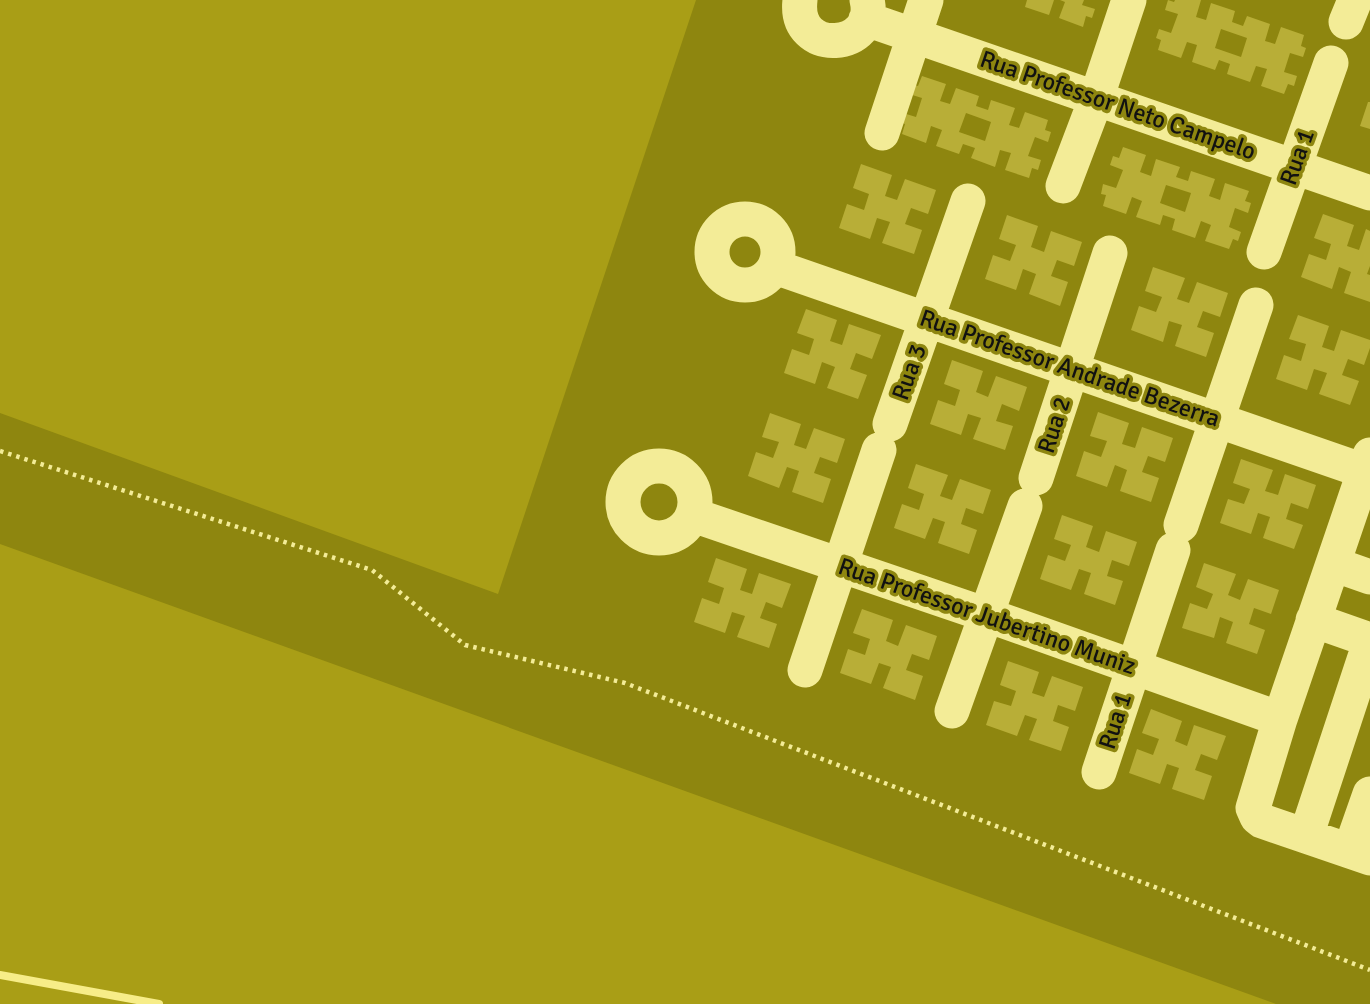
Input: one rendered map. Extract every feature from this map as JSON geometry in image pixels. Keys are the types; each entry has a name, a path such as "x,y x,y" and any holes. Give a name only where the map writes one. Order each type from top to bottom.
{"street":[{"name":"Rua Professor Neto Campelo","path":"800,0 800,17 807,29 818,38 832,42 846,40 858,31 866,9 914,35 1370,192"},
{"path":"882,133 926,0"},
{"path":"1063,186 1129,0"},
{"name":"Rua 1","path":"1264,251 1331,63"},
{"name":"Rua 3","path":"805,670 839,565 929,319 968,201"},
{"name":"Rua 2","path":"952,711 1031,492 1110,253"},
{"name":"Rua Professor Andrade Bezerra","path":"775,267 1217,419 1367,463"},
{"name":"Rua 1","path":"1099,772 1256,305"},
{"path":"1367,463 1253,802 1254,813 1262,821 1360,855 1370,793"},
{"name":"Rua Professor Jubertino Muniz","path":"693,515 1280,719"},
{"path":"1333,564 1370,577"},
{"path":"1306,836 1370,641 1313,620"}],"path":[{"path":"0,451 372,570 465,645 625,683 1370,970"}],"shaded area":[{"path":"0,0 696,0 498,594 0,413"},
{"path":"0,544 1276,1004 0,1004"}],"building":[{"path":"1027,0 1054,0 1049,15 1025,7"},
{"path":"1060,0 1084,0 1082,5 1095,9 1092,18 1086,16 1083,27 1059,18 1065,2"},
{"path":"1168,0 1201,0 1196,17 1206,20 1211,3 1235,11 1232,22 1243,26 1247,16 1270,24 1265,41 1275,44 1281,27 1304,35 1301,46 1306,48 1303,57 1290,53 1284,72 1297,76 1294,86 1288,84 1284,94 1261,86 1267,69 1256,66 1250,82 1227,74 1230,64 1219,60 1215,70 1192,62 1197,45 1187,42 1181,58 1158,50 1161,40 1156,38 1159,29 1171,33 1178,14 1165,10","holes":["1221,29 1247,38 1241,57 1215,48"]},
{"path":"922,76 946,84 940,101 950,104 956,88 979,96 976,106 988,110 991,100 1015,108 1009,125 1019,128 1025,112 1048,120 1045,130 1051,132 1048,142 1035,137 1028,156 1041,160 1038,170 1032,168 1029,178 1005,170 1011,153 1000,150 995,167 971,158 975,148 963,144 959,154 936,146 942,130 931,126 926,143 902,134 905,124 900,122 903,113 916,117 922,98 909,94 912,84 918,86","holes":["966,113 991,122 985,141 959,132"]},
{"path":"1370,102 1370,129 1360,126"},
{"path":"1123,147 1146,155 1140,172 1151,176 1156,159 1180,167 1176,177 1188,181 1191,171 1215,179 1209,196 1220,200 1225,183 1249,191 1245,201 1251,203 1248,213 1235,208 1229,227 1241,232 1238,241 1233,239 1229,249 1205,241 1211,225 1201,221 1195,238 1172,230 1175,219 1163,215 1160,225 1136,217 1142,201 1132,197 1126,214 1103,206 1106,195 1101,194 1103,184 1116,188 1123,170 1110,165 1113,156 1119,158","holes":["1166,185 1191,193 1185,212 1160,203"]},
{"path":"861,164 892,175 885,196 897,200 905,179 936,190 928,214 911,208 905,224 922,230 914,254 882,243 890,222 877,218 870,239 839,228 847,204 864,210 869,194 853,188"},
{"path":"1323,214 1354,225 1347,246 1359,250 1366,229 1370,231 1370,266 1367,274 1370,275 1370,302 1344,293 1351,272 1339,267 1332,289 1301,277 1309,254 1326,260 1331,244 1314,238"},
{"path":"1007,215 1038,226 1031,247 1044,252 1051,231 1082,242 1074,266 1057,260 1051,276 1068,282 1060,306 1029,294 1036,274 1023,269 1016,290 985,279 993,255 1010,261 1016,245 999,239"},
{"path":"1153,267 1185,278 1177,299 1189,303 1197,282 1228,293 1220,317 1203,311 1197,327 1214,333 1206,357 1175,346 1182,325 1169,321 1163,342 1131,330 1139,306 1156,312 1162,297 1145,291"},
{"path":"806,309 837,320 830,341 842,345 849,324 881,335 872,359 856,353 850,369 867,375 858,399 827,388 835,367 822,362 815,384 784,373 792,349 809,355 814,339 797,333"},
{"path":"1298,315 1329,326 1322,347 1334,351 1341,330 1370,340 1364,365 1348,359 1342,375 1359,381 1350,405 1319,394 1327,373 1314,369 1307,390 1276,379 1284,355 1301,361 1306,344 1289,339"},
{"path":"952,360 983,371 976,392 988,397 996,376 1027,387 1019,411 1002,404 996,421 1013,426 1005,450 973,439 981,418 968,414 961,435 930,424 938,400 955,406 960,390 944,384"},
{"path":"1098,412 1129,423 1122,444 1135,448 1142,427 1173,438 1165,462 1148,456 1142,472 1159,478 1151,502 1120,491 1127,470 1115,465 1107,487 1076,476 1084,451 1101,457 1107,441 1090,436"},
{"path":"770,413 801,424 794,445 806,449 814,428 845,439 837,463 820,457 814,473 831,479 823,503 792,492 799,471 787,467 779,488 748,476 756,452 773,458 779,442 762,437"},
{"path":"1241,459 1273,470 1265,491 1278,495 1285,474 1316,485 1308,509 1291,503 1286,519 1303,525 1294,549 1263,538 1270,517 1258,513 1251,534 1220,523 1228,499 1244,504 1250,489 1233,483"},
{"path":"916,464 948,475 940,496 952,500 960,479 991,490 983,514 966,508 961,524 977,530 969,554 938,543 945,522 933,518 925,539 894,528 902,504 919,510 924,494 908,488"},
{"path":"1062,515 1093,526 1086,547 1099,552 1106,531 1137,542 1129,566 1112,560 1107,576 1123,581 1115,605 1084,594 1091,573 1079,569 1071,590 1040,579 1048,555 1065,561 1071,545 1054,539"},
{"path":"716,558 747,569 740,590 752,594 759,573 791,584 782,608 766,602 760,618 777,624 769,648 737,637 745,616 732,612 725,633 694,622 702,598 719,604 724,588 708,582"},
{"path":"1204,563 1236,574 1228,595 1240,600 1248,579 1279,590 1271,614 1254,608 1249,624 1265,630 1257,654 1226,643 1233,622 1220,617 1214,638 1182,628 1190,603 1207,609 1213,594 1196,587"},
{"path":"862,609 893,620 886,641 898,646 906,625 937,636 929,660 912,654 906,670 923,676 915,700 883,688 891,667 879,663 871,684 840,673 848,649 865,655 870,639 853,633"},
{"path":"1008,661 1039,672 1032,693 1044,697 1052,676 1083,687 1075,711 1058,705 1053,721 1069,727 1061,751 1029,740 1037,719 1025,715 1017,736 986,725 994,701 1011,706 1016,691 1000,685"},
{"path":"1151,709 1182,721 1175,741 1187,746 1194,725 1226,736 1217,760 1201,754 1195,770 1212,776 1204,800 1172,789 1179,768 1167,764 1160,784 1129,773 1137,749 1153,755 1159,739 1142,733"}],"waterway":[{"path":"0,975 159,1004"}]}
